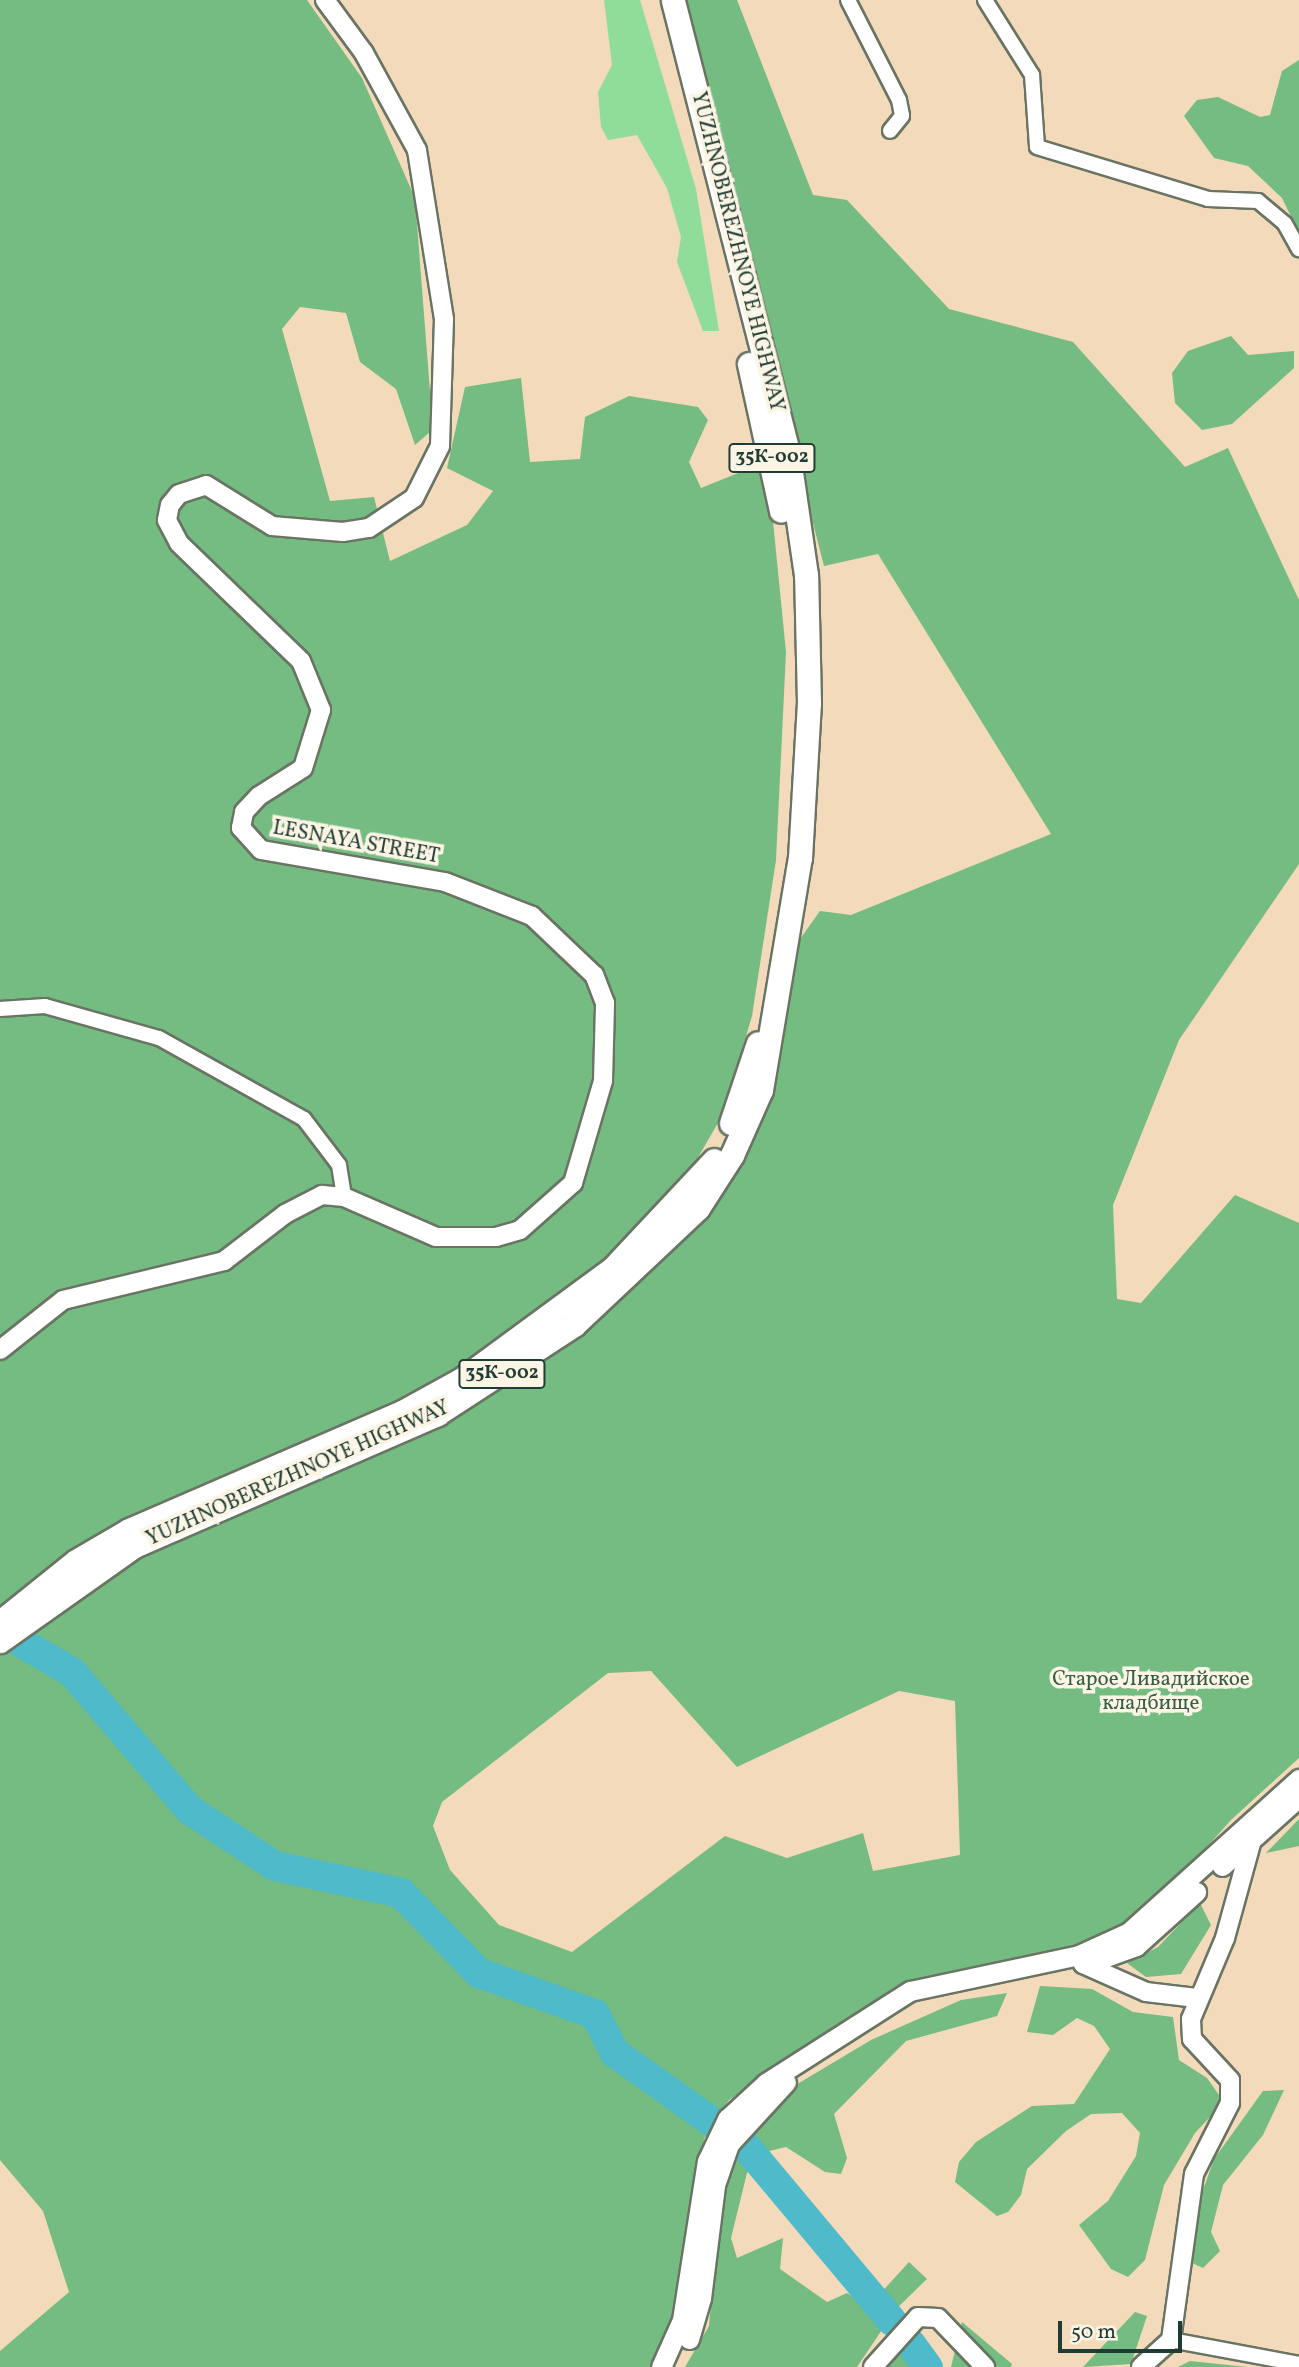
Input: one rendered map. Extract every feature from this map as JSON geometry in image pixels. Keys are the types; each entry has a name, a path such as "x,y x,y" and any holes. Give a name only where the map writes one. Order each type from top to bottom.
{"highway":[{"name":"YUZHNOBEREZHNOYE HIGHWAY","path":"0,1622 76,1561 129,1530 402,1412 486,1364 612,1269 715,1159 764,1024 785,858 795,652 792,577 780,455 661,0"},
{"name":"YUZHNOBEREZHNOYE HIGHWAY","path":"0,1641 134,1546 361,1450 471,1396 623,1284 710,1191 761,1090 800,858 810,649 780,455 673,0"}],"main road":[{"path":"673,2367 684,2353 701,2298 715,2185 729,2144 781,2085 898,2006 958,1987 1081,1960 1098,1950 1158,1910 1299,1779"},
{"path":"661,2367 682,2320 707,2161 727,2119 766,2083 910,1991 1116,1956 1155,1933 1253,1836 1299,1797"},
{"path":"1253,1836 1266,1807"}],"street":[{"name":"LESNAYA STREET","path":"0,1350 62,1300 224,1262 307,1200 344,1197 436,1237 496,1237 538,1220 561,1200 585,1158 607,1037 605,1003 594,975 532,916 445,882 261,850 241,828 244,812 259,796 303,768 321,710 301,661 179,543 167,520 170,505 179,494 206,485 272,526 343,532 369,528 414,498 440,446 443,319 416,150 382,82 325,0"},
{"path":"848,0 899,100 902,116 890,131"},
{"path":"985,0 1032,75 1037,147 1186,194 1258,201 1285,224 1299,249"},
{"path":"0,1009 46,1006 159,1038 304,1119 339,1165 344,1197"},
{"path":"1141,2367 1171,2340 1186,2207 1194,2174 1230,2103 1230,2080 1192,2039 1197,1998 1221,1950 1253,1836"},
{"path":"1081,1960 1146,1992 1197,1998"},
{"path":"873,2367 918,2317 938,2318 985,2367"},
{"path":"1171,2340 1299,2364"}],"green space":[{"path":"0,0 307,0 362,78 415,198 430,392 430,432 415,445 396,389 360,362 346,313 300,307 282,329 330,501 374,497 390,561 467,525 493,491 447,468 465,387 521,378 530,462 580,459 585,417 629,396 698,407 708,420 689,462 701,488 748,469 768,471 786,652 776,860 752,1016 722,1116 682,1185 612,1260 498,1346 400,1403 85,1544 0,1607"},
{"path":"604,0 640,0 696,189 719,331 703,331 677,262 681,237 667,188 637,135 608,140 601,127 598,92 612,65"},
{"name":"Старое Ливадийское кладбище","path":"685,0 737,0 813,195 847,200 949,309 1073,342 1185,467 1228,448 1299,600 1299,864 1179,1040 1113,1205 1117,1299 1141,1303 1235,1195 1299,1223 1299,1758 1231,1820 1161,1898 1111,1934 1058,1953 906,1981 729,2100 704,2139 671,2335 652,2367 0,2367 0,2351 69,2292 43,2211 0,2160 0,1650 102,1572 237,1509 680,1237 783,1023 800,939 820,911 851,915 1051,834 878,554 824,566 707,110","holes":["651,1671 737,1767 899,1691 955,1701 960,1855 873,1871 863,1833 787,1858 725,1836 572,1952 499,1925 450,1870 433,1826 442,1802 608,1673"]},
{"path":"1299,60 1299,233 1282,198 1248,166 1214,158 1184,116 1197,100 1218,97 1260,117 1270,115 1282,71"},
{"path":"1231,336 1248,355 1294,351 1294,368 1232,424 1202,430 1175,403 1172,373 1188,351"},
{"path":"1298,1820 1299,1846 1266,1853"},
{"path":"1200,1903 1211,1925 1181,1974 1146,1977 1127,1963 1158,1947"},
{"path":"1040,1986 1092,1989 1133,2012 1173,2017 1179,2060 1207,2078 1224,2102 1195,2133 1164,2185 1145,2260 1128,2277 1111,2269 1079,2225 1108,2201 1136,2156 1140,2133 1122,2113 1091,2114 1066,2131 1027,2169 1021,2195 1008,2212 997,2216 955,2182 959,2162 976,2142 1032,2106 1074,2104 1110,2049 1094,2026 1077,2018 1053,2035 1027,2032"},
{"path":"1007,1993 997,2016 906,2041 834,2114 847,2158 841,2174 825,2172 786,2147 761,2153 747,2173 731,2238 737,2258 783,2238 780,2269 827,2302 847,2293 869,2306 909,2262 927,2279 896,2309 857,2367 685,2367 709,2326 723,2175 744,2126 784,2092 871,2040 961,2000"},
{"path":"1284,2090 1263,2135 1223,2185 1211,2232 1220,2251 1203,2268 1192,2263 1186,2238 1214,2159 1263,2091"},
{"path":"1135,2312 1147,2316 1131,2364 1083,2367"},
{"path":"962,2322 1012,2364 1011,2367 951,2367"},
{"path":"900,2354 916,2363 919,2367 887,2367"},
{"path":"1190,2361 1247,2367 1178,2367"}],"waterway":[{"path":"17,1640 72,1672 190,1810 275,1866 401,1893 479,1973 595,2014 615,2053 714,2123"},
{"path":"743,2143 892,2321"},
{"path":"911,2344 928,2367"}]}
